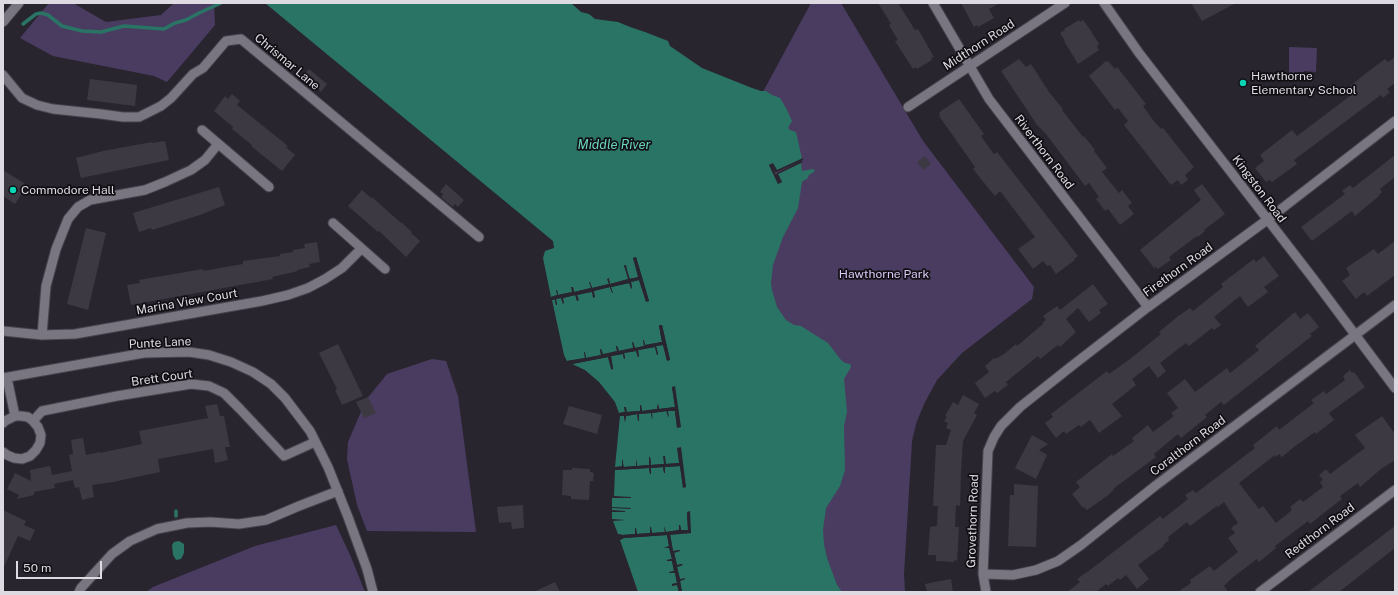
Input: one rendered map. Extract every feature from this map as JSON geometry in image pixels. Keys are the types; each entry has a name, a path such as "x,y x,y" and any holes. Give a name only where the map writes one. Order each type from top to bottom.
{"street":[{"path":"3,22 19,3"},
{"name":"Riverthorn Road","path":"933,3 989,99 1148,307"},
{"name":"Midthorn Road","path":"908,107 1065,3"},
{"name":"Kingston Road","path":"1104,3 1139,53 1395,388"},
{"name":"Chrismar Lane","path":"3,75 22,98 37,105 53,109 94,114 139,117 161,106 171,98 193,74 203,68 226,41 241,39 479,237"},
{"name":"Firethorn Road","path":"988,451 1001,426 1020,408 1148,307 1267,220 1395,121"},
{"path":"202,130 269,187"},
{"path":"42,335 46,286 56,249 68,219 78,207 90,200 145,190 165,182 191,170 205,160 218,144"},
{"path":"333,223 361,249 386,269"},
{"name":"Marina View Court","path":"3,330 20,334 75,334 262,301 288,295 308,288 342,268 361,249"},
{"name":"Coralthorn Road","path":"983,574 1013,575 1036,570 1058,561 1395,305"},
{"name":"Punte Lane","path":"5,378 144,354 189,352 209,355 231,362 253,372 271,384 285,398 310,431 338,491 356,537 373,592"},
{"path":"5,378 15,416"},
{"name":"Brett Court","path":"33,421 42,411 116,396 192,384 209,386 224,392 284,456 315,442"},
{"path":"3,423 15,416 28,417 38,428 40,435 40,443 30,456 22,459 14,458 3,452"},
{"name":"Grovethorn Road","path":"986,592 983,574 988,451"},
{"name":"Redthorn Road","path":"1260,592 1395,490"},
{"path":"80,592 112,554 130,541 157,528 186,523 210,522 239,524 266,520 338,491"}],"green space":[{"path":"49,3 73,3 106,22 161,15 174,3 214,3 215,25 167,82 154,76 53,56 20,38"},
{"name":"Hawthorne Park","path":"811,3 841,3 923,141 1034,287 1032,299 962,353 937,380 924,404 916,424 912,441 904,574 905,592 820,592 770,316 744,127"},
{"path":"1289,47 1317,48 1316,72 1304,71 1302,77 1299,79 1293,79 1289,75"},
{"path":"432,359 446,361 458,396 476,532 367,531 357,505 347,459 348,442 366,400 387,374"},
{"path":"336,525 365,592 146,592 153,587 255,546"}],"water":[{"name":"Middle River","path":"265,3 571,3 581,12 589,14 595,19 618,22 668,41 670,46 702,68 752,88 766,91 780,98 792,121 788,128 796,132 802,159 777,170 773,164 769,165 778,184 782,182 778,174 801,163 802,171 813,169 815,171 802,182 798,208 783,237 773,265 771,283 772,290 777,307 786,320 794,325 801,326 828,343 841,360 850,364 851,367 844,379 847,412 844,426 845,470 840,486 826,508 823,530 827,558 837,585 842,592 682,592 680,581 685,579 680,580 677,567 682,564 677,565 674,552 680,550 673,551 670,534 691,533 687,512 688,530 681,530 680,525 680,530 666,532 664,526 665,532 652,533 650,527 651,533 637,534 635,528 635,534 618,534 613,521 626,520 612,519 612,512 625,511 612,510 612,508 631,508 612,507 612,498 631,497 614,496 615,470 649,468 650,474 651,468 663,467 665,473 665,467 680,466 683,487 686,487 677,448 680,463 665,464 664,456 664,464 651,465 650,457 649,465 637,466 636,459 636,466 623,467 622,460 622,467 615,467 620,416 624,416 625,422 626,416 638,414 639,421 639,414 651,413 653,419 652,413 667,411 668,417 668,411 675,411 677,428 675,387 672,387 675,407 659,409 658,404 657,409 642,411 641,405 640,411 626,412 624,407 625,412 619,413 615,402 599,382 585,370 572,364 608,357 611,369 613,369 611,356 623,354 624,359 624,353 636,351 639,357 638,350 655,347 657,355 656,346 663,345 667,360 670,360 662,325 659,326 662,342 645,345 643,340 644,346 635,348 633,342 633,348 619,351 616,346 617,351 603,355 600,349 601,355 586,358 584,352 585,358 567,361 564,355 552,300 555,300 557,305 556,299 561,298 564,303 562,298 576,295 577,301 577,295 592,291 595,297 593,291 610,287 612,293 611,287 630,283 632,288 631,282 639,280 646,301 649,301 636,257 633,258 639,277 610,284 608,278 609,284 592,288 590,282 591,288 574,292 573,287 573,292 558,295 557,290 557,295 551,297 543,258 545,251 554,248 553,241","holes":["626,265 629,279 624,266"]},
{"path":"667,535 669,546 664,548 669,547 672,559 667,560 672,561 674,571 670,573 675,572 677,583 672,584 672,586 677,584 679,592 638,592 620,540 624,538"},
{"path":"179,541 184,544 184,553 181,559 176,560 173,555 172,545 174,542"}],"pier":[{"path":"803,158 803,160 777,172 775,172 772,166 779,182 776,175 777,173 801,161 803,162 778,174 782,182 778,184 769,165 773,163 777,170"},
{"path":"636,257 649,301 646,302 639,280 631,282 631,289 629,283 611,287 613,293 610,287 594,291 595,297 593,298 592,292 577,295 579,300 577,301 575,295 563,298 563,304 561,298 556,299 557,305 555,300 552,300 551,297 557,295 556,290 558,295 572,292 571,287 573,287 574,292 591,288 589,282 592,288 609,284 607,279 609,278 610,284 628,279 624,265 630,279 638,277 633,258"},
{"path":"659,325 662,325 670,360 667,361 663,345 656,346 657,355 655,347 638,350 639,357 636,351 624,353 625,359 623,354 611,356 612,370 608,357 572,364 567,361 585,358 584,352 586,358 601,355 600,349 603,354 617,351 616,346 619,351 633,348 632,342 635,348 644,346 643,340 645,345 662,342"},
{"path":"675,386 681,427 677,428 675,411 668,411 669,418 666,411 652,413 652,420 651,413 639,414 639,421 637,414 626,416 625,422 624,416 620,416 619,413 625,412 624,407 626,407 627,412 640,411 640,405 642,411 657,409 658,403 659,409 675,407 672,387"},
{"path":"681,447 686,487 683,488 680,466 665,467 665,473 663,467 651,468 651,474 649,468 615,470 615,467 622,466 622,459 624,467 636,466 636,459 637,466 649,465 649,457 651,465 664,464 663,456 665,456 666,464 679,463 677,448"},
{"path":"690,511 691,533 670,535 673,551 680,550 674,553 677,565 683,565 677,567 680,579 685,578 680,581 682,592 679,592 677,585 672,586 672,584 677,583 675,573 669,573 674,571 672,561 667,561 672,559 669,548 664,548 669,546 667,535 624,538 620,540 619,538 622,537 618,536 618,534 635,534 635,528 637,534 650,533 650,526 652,533 665,532 664,526 666,532 679,530 679,525 681,530 688,530 687,512"}],"building":[{"path":"878,3 898,3 915,30 918,29 934,57 931,58 932,60 917,69 916,67 913,69 895,41 898,40 889,25 891,24"},
{"path":"961,3 1000,3 989,9 994,18 978,27 977,25 974,27"},
{"path":"1191,3 1236,3 1202,21"},
{"path":"1079,20 1080,22 1083,20 1089,28 1099,44 1097,46 1099,50 1078,64 1060,33"},
{"path":"1395,57 1395,83 1387,89 1390,92 1383,98 1381,95 1294,160 1297,164 1272,182 1270,180 1266,182 1255,168 1264,161 1260,155 1292,130 1297,136 1354,93 1349,87 1365,74 1385,59 1388,62"},
{"path":"1019,59 1026,67 1031,64 1049,92 1063,109 1062,110 1095,150 1094,151 1107,168 1102,172 1119,193 1122,190 1132,203 1128,206 1134,214 1120,225 1108,209 1105,211 1096,199 1099,197 1089,183 1085,186 1046,134 1037,125 1001,71"},
{"path":"1106,61 1108,61 1115,69 1117,67 1146,104 1143,106 1153,120 1161,129 1163,128 1194,167 1185,175 1188,180 1181,185 1178,180 1171,185 1124,125 1128,121 1118,108 1115,110 1089,76"},
{"path":"309,69 327,84 321,92 318,89 315,92 303,82 306,79 303,76"},
{"path":"90,79 137,85 135,106 87,100"},
{"path":"232,94 240,101 237,105 288,146 286,147 295,155 282,171 251,146 252,145 232,129 233,127 214,111 225,96 228,99"},
{"path":"959,99 984,134 981,136 993,153 994,154 997,152 1078,256 1056,274 1050,265 1047,266 1043,261 1033,269 1018,249 1035,237 1000,191 995,196 973,169 975,167 939,116 941,111"},
{"path":"165,141 169,160 81,178 76,158 103,151"},
{"path":"1395,155 1395,177 1380,189 1382,192 1379,196 1355,216 1352,211 1312,241 1301,227 1345,194 1342,191 1350,185 1353,188"},
{"path":"925,156 931,164 923,170 917,162"},
{"name":"Commodore Hall","path":"3,170 27,185 15,204 3,196"},
{"path":"446,184 464,200 458,207 455,204 453,207 441,197 443,194 440,192"},
{"path":"1202,184 1225,214 1204,230 1205,231 1198,237 1197,236 1169,257 1171,260 1158,269 1156,267 1154,268 1140,250 1201,200 1194,190"},
{"path":"219,187 225,205 200,215 152,230 151,228 139,232 133,213"},
{"path":"362,190 401,222 420,241 406,257 379,231 378,232 348,206"},
{"path":"86,228 106,233 88,310 67,304"},
{"path":"1395,241 1395,275 1367,296 1364,292 1356,299 1342,281 1350,275 1346,268 1374,249 1378,254"},
{"path":"317,242 320,262 309,264 310,267 272,277 273,279 131,305 127,285 140,283 139,280 243,264 243,261 280,256 280,254 305,248 304,244"},
{"path":"1264,256 1279,276 1264,287 1268,292 1248,307 1240,296 1214,317 1221,325 1214,330 1212,328 1189,346 1186,343 1160,363 1166,371 1158,378 1149,366 1132,379 1136,385 1112,404 1122,416 1099,433 1090,420 1081,427 1079,425 1066,434 1064,431 1056,438 1045,423 1053,417 1051,414 1107,371 1109,374 1130,359 1161,334 1159,332 1177,317 1190,308 1193,311 1223,287 1221,284 1254,259 1256,262"},
{"path":"1093,284 1108,304 1099,310 1101,313 1089,322 1078,308 1066,319 1076,332 1060,347 1058,345 1040,359 1038,356 1006,382 1008,385 997,393 995,391 985,398 975,383 989,372 985,366 994,358 995,359 1004,354 1016,344 1017,346 1043,324 1042,323 1046,320 1043,316 1057,306 1060,310"},
{"path":"1295,312 1300,319 1308,313 1319,327 1310,334 1312,336 1224,405 1221,402 1205,415 1207,417 1181,438 1178,434 1154,454 1156,457 1113,489 1114,490 1107,496 1087,510 1084,507 1083,508 1072,494 1080,487 1076,482 1112,454 1113,456 1134,441 1132,438 1148,425 1153,432 1174,416 1171,413 1178,408 1167,393 1185,379 1195,392 1227,368 1230,373 1259,350 1255,346"},
{"path":"338,344 363,396 342,405 335,390 337,389 319,353"},
{"path":"1350,370 1352,373 1354,372 1365,387 1329,413 1334,420 1316,434 1315,432 1282,457 1279,454 1276,457 1275,455 1239,483 1259,509 1263,506 1276,523 1292,510 1290,507 1300,499 1303,502 1323,487 1320,482 1323,480 1319,475 1326,469 1330,474 1365,448 1355,435 1382,416 1395,434 1395,460 1381,469 1360,487 1358,483 1340,496 1342,499 1310,524 1308,521 1275,546 1276,548 1259,562 1257,559 1232,578 1224,586 1228,592 1178,592 1191,583 1190,580 1210,566 1214,571 1238,552 1228,538 1235,533 1231,528 1238,523 1224,502 1190,526 1187,522 1168,537 1169,540 1163,545 1164,546 1138,565 1149,579 1137,589 1126,575 1120,580 1118,578 1108,586 1106,584 1096,592 1067,592 1080,582 1077,579 1160,516 1163,519 1188,499 1185,495 1193,490 1196,493 1255,448 1253,445 1277,426 1279,430 1314,403 1311,400 1324,391 1326,394 1345,380 1343,376"},
{"path":"963,395 979,404 974,413 977,415 963,441 960,506 956,505 955,527 959,527 957,561 936,561 936,555 928,555 930,527 937,526 938,506 933,506 936,445 946,445 951,430 946,428 948,423 944,421 947,417 945,416 953,402 958,405"},
{"path":"368,397 376,413 364,418 356,402"},
{"path":"217,404 220,416 224,416 230,447 225,447 228,460 215,463 213,449 158,459 160,472 92,485 94,497 82,500 79,487 75,488 73,480 54,484 55,488 34,492 34,495 17,499 19,495 7,489 15,473 31,481 30,470 50,466 52,475 72,471 69,455 73,454 71,440 83,438 86,455 142,444 139,431 208,418 205,406"},
{"path":"569,406 602,415 597,434 563,424"},
{"path":"1032,435 1048,444 1039,450 1047,455 1036,479 1015,468"},
{"path":"572,468 590,469 590,472 594,473 593,481 590,481 589,500 571,499 571,496 562,495 563,470 572,470"},
{"path":"1014,484 1038,486 1036,547 1008,546 1010,495 1014,495"},
{"path":"523,505 524,528 512,529 511,522 499,523 497,507"},
{"path":"3,510 26,521 24,525 35,530 30,541 18,536 3,569"},
{"path":"1395,526 1395,548 1339,592 1308,592"},
{"path":"951,579 953,592 927,592 925,584"},
{"path":"555,582 560,592 533,592"}],"waterway":[{"path":"23,24 36,14 41,13 48,15 62,26 82,31 101,32 124,26 164,29 221,3"},
{"path":"176,511 176,516"}],"place":[{"name":"Hawthorne Elementary School","path":"1243,83"},
{"name":"Commodore Hall","path":"13,190"}]}
